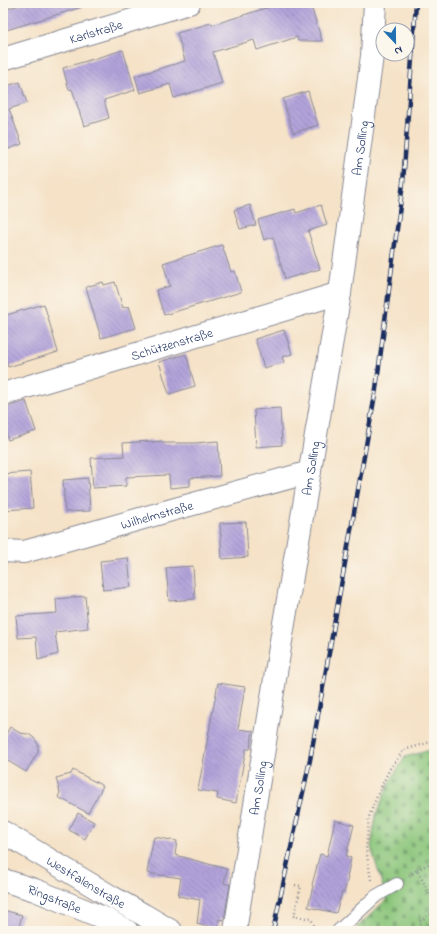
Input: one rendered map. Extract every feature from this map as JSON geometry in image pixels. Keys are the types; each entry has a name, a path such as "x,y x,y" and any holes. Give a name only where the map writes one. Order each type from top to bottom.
{"street":[{"name":"Karlstraße","path":"3,59 189,3"},
{"name":"Am Solling","path":"235,931 281,641 340,293 372,56 375,3"},
{"name":"Schützenstraße","path":"3,394 340,293"},
{"name":"Wilhelmstraße","path":"3,551 24,552 310,472"},
{"name":"Westfalenstraße","path":"3,832 110,896 141,923 171,931"},
{"name":"Ringstraße","path":"3,880 35,890 99,916 127,931"}],"lane":[{"path":"338,931 376,896 397,884"}],"path":[{"path":"376,896 371,886 366,849 369,817 389,770 404,750 434,741"},
{"path":"397,884 417,870 434,861"},
{"path":"417,870 434,902"},
{"path":"295,885 301,886 294,916 311,919 317,931"},
{"path":"425,931 419,922 434,912"}],"green space":[{"path":"434,749 434,931 353,931 386,900 371,847 376,815 389,783 405,757"}],"building":[{"path":"26,3 81,3 82,7 3,31 3,10"},
{"path":"282,3 310,3 322,41 298,41 297,37 257,50 254,40 213,52 222,83 174,98 170,84 140,93 135,76 185,61 177,33 211,23 212,25"},
{"path":"123,50 135,90 104,100 109,118 84,126 72,89 69,90 63,68"},
{"path":"20,82 27,103 9,109 22,144 3,151 3,87"},
{"path":"308,91 318,125 293,133 283,99"},
{"path":"250,205 256,225 240,229 234,210"},
{"path":"321,205 327,225 308,231 320,269 285,279 273,237 264,240 258,220 295,209 296,213"},
{"path":"222,245 231,272 235,271 241,292 164,315 156,290 170,286 163,263"},
{"path":"103,282 104,285 115,282 123,308 129,306 136,328 101,338 86,287"},
{"path":"44,304 58,352 8,367 3,350 3,316"},
{"path":"284,330 292,354 282,357 284,362 264,368 255,339"},
{"path":"186,354 195,386 169,394 159,362"},
{"path":"26,401 36,431 8,440 3,425 3,408"},
{"path":"280,408 282,445 256,447 254,410"},
{"path":"162,441 162,443 195,443 218,441 220,476 190,478 190,486 170,488 169,475 126,477 126,486 93,488 91,458 124,456 123,443"},
{"path":"30,472 33,508 5,510 3,474"},
{"path":"88,478 90,511 65,512 63,480"},
{"path":"246,522 248,557 222,559 220,523"},
{"path":"128,558 131,587 103,590 100,561"},
{"path":"193,566 195,599 169,601 166,568"},
{"path":"85,596 88,628 55,632 58,654 38,660 36,637 18,638 16,616 57,613 56,599"},
{"path":"218,683 245,687 238,729 253,731 250,749 246,749 236,803 217,799 218,793 198,790"},
{"path":"10,727 20,733 30,735 38,744 38,752 26,772 3,758 3,739"},
{"path":"73,770 103,786 88,813 58,797 60,793 56,778 71,774"},
{"path":"78,813 94,822 85,839 69,830"},
{"path":"335,820 354,825 346,856 351,858 348,877 344,893 342,892 336,913 308,907 320,854 327,856"},
{"path":"154,837 177,841 175,855 227,869 224,883 230,885 224,920 219,919 217,929 197,924 200,900 178,896 181,878 147,873"},
{"path":"3,910 22,915 18,931 3,931"}],"railway":[{"path":"273,931 310,760 376,389 403,183 416,3"}]}
